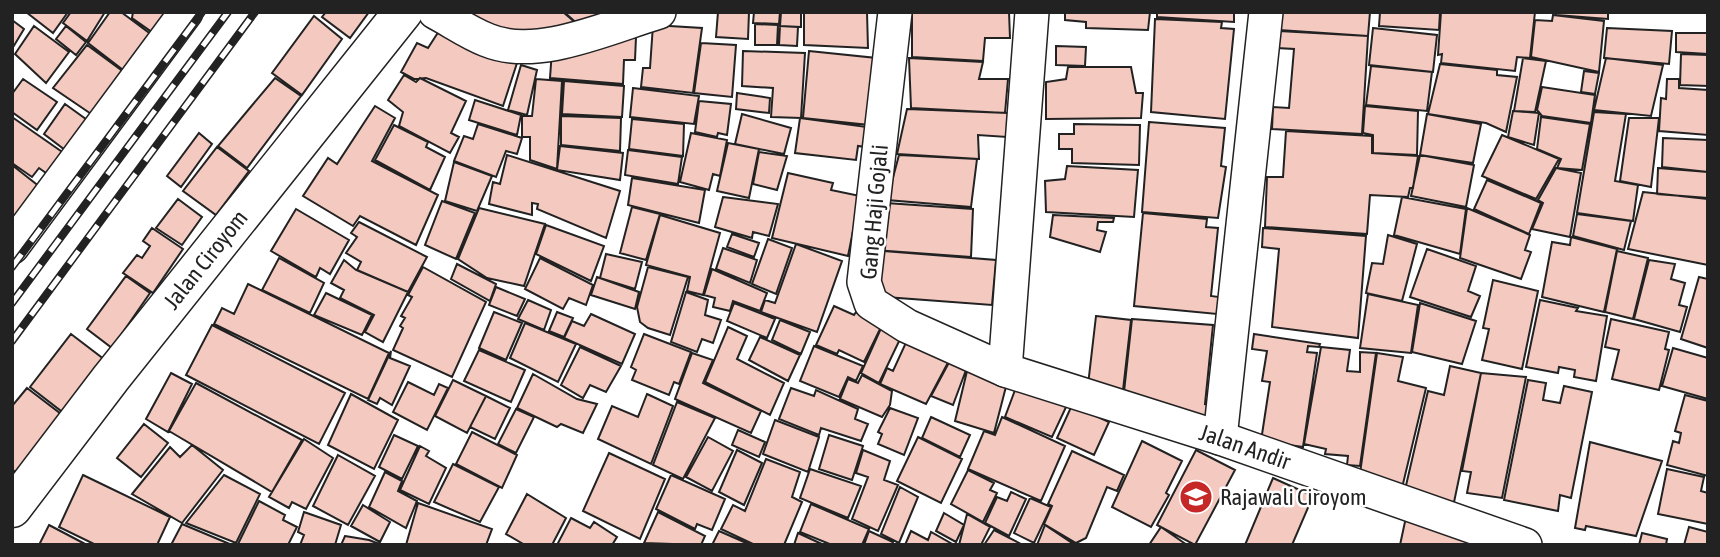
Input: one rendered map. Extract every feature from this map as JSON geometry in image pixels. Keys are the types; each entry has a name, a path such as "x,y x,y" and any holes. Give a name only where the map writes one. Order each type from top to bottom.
{"main road":[{"name":"Jalan Ciroyom","path":"12,508 111,378 403,12"}],"street":[{"path":"12,247 186,12"},
{"path":"435,12 489,41 523,48 549,46 659,12"},
{"name":"Gang Haji Gojali","path":"895,12 863,282 871,303 898,320 1005,370"},
{"path":"1005,370 1032,12"},
{"path":"1220,438 1266,12"},
{"name":"Jalan Andir","path":"1005,370 1220,438 1525,545"}],"building":[{"path":"26,12 68,12 53,33"},
{"path":"71,12 105,12 87,41 63,23"},
{"path":"110,12 121,12 156,38 127,73 88,43"},
{"path":"133,12 174,12 159,37 132,18"},
{"path":"326,12 369,12 350,38 322,17"},
{"path":"443,12 563,12 577,24 517,35"},
{"path":"564,12 610,12 580,26"},
{"path":"718,12 749,12 748,39 716,37"},
{"path":"754,12 780,12 779,24 753,23"},
{"path":"781,12 801,12 801,27 780,26"},
{"path":"804,12 867,12 868,48 804,45"},
{"path":"912,12 1009,12 1010,38 985,38 983,61 912,57"},
{"path":"1065,12 1150,12 1148,30 1086,28 1086,22 1065,20"},
{"path":"1157,12 1234,12 1234,22 1157,17"},
{"path":"1281,12 1370,12 1368,36 1279,30"},
{"path":"1380,12 1440,12 1439,30 1379,26"},
{"path":"1441,12 1535,12 1530,58 1517,57 1515,71 1441,63 1442,54 1438,55"},
{"path":"1556,12 1608,12 1608,19 1556,15"},
{"path":"1553,15 1604,21 1599,72 1531,57 1535,20 1552,21"},
{"path":"314,16 342,39 302,95 272,73"},
{"path":"1155,19 1222,22 1221,28 1234,29 1225,119 1151,112"},
{"path":"12,20 24,29 12,49"},
{"path":"755,24 778,25 777,45 755,45"},
{"path":"653,25 702,28 693,93 641,87 643,68 650,68"},
{"path":"34,26 69,52 46,83 15,54"},
{"path":"66,26 86,42 76,55 56,39"},
{"path":"780,26 798,27 797,46 779,45"},
{"path":"1373,28 1437,35 1433,72 1369,65"},
{"path":"1607,28 1672,31 1669,64 1604,58"},
{"path":"439,31 517,63 503,106 426,78 414,79 401,72 417,43 428,48"},
{"path":"1279,31 1368,36 1362,134 1272,129 1273,107 1289,108 1294,49 1277,48"},
{"path":"1676,33 1708,33 1708,54 1676,52"},
{"path":"636,37 635,60 624,60 623,84 550,78 552,50"},
{"path":"701,43 736,45 732,97 694,93"},
{"path":"87,45 132,78 100,120 53,88"},
{"path":"1056,46 1086,47 1085,66 1056,65"},
{"path":"743,51 805,53 801,118 771,117 773,88 742,86"},
{"path":"809,51 886,59 879,126 803,118"},
{"path":"1681,54 1708,55 1708,86 1680,85"},
{"path":"909,58 983,62 979,79 1008,79 1005,113 911,108"},
{"path":"1523,58 1546,61 1535,112 1514,111"},
{"path":"1606,58 1663,65 1651,116 1594,110"},
{"path":"1440,64 1497,70 1497,75 1517,77 1506,132 1486,123 1428,114"},
{"path":"521,65 537,70 527,115 508,110"},
{"path":"1371,66 1432,72 1427,111 1366,105"},
{"path":"1068,67 1131,67 1136,93 1143,93 1141,118 1046,119 1046,82 1066,79"},
{"path":"1584,71 1599,73 1595,94 1581,92"},
{"path":"404,75 416,82 420,78 466,101 451,133 459,137 450,153 399,126 403,112 388,100"},
{"path":"275,78 301,96 247,168 218,146"},
{"path":"23,79 57,102 37,130 12,112 12,94"},
{"path":"536,79 562,81 557,169 530,160 530,137 522,137 522,116 532,116"},
{"path":"1667,79 1679,79 1679,88 1708,90 1708,135 1659,131 1661,98 1666,99"},
{"path":"564,81 624,86 622,117 562,114"},
{"path":"1542,87 1595,95 1591,123 1542,116 1537,110"},
{"path":"633,88 699,96 694,124 630,117"},
{"path":"737,93 770,98 769,113 736,109"},
{"path":"475,100 521,115 517,135 469,120"},
{"path":"699,101 731,104 727,135 718,133 717,137 695,132"},
{"path":"65,104 90,122 69,153 44,134"},
{"path":"375,106 395,118 372,161 438,195 416,245 360,216 353,226 303,196 328,158 337,164"},
{"path":"1365,106 1418,111 1417,155 1373,153 1373,135 1363,133"},
{"path":"907,109 1008,113 1007,137 978,135 979,159 897,154"},
{"path":"1513,111 1539,113 1534,145 1508,137"},
{"path":"1594,112 1626,114 1615,181 1638,185 1633,221 1577,213"},
{"path":"742,114 791,128 784,154 735,144"},
{"path":"1427,114 1481,124 1473,163 1420,155"},
{"path":"561,116 621,118 620,151 561,145"},
{"path":"12,117 68,156 53,178 39,168 32,177 12,163"},
{"path":"1541,117 1590,124 1582,170 1557,168 1561,159 1537,149"},
{"path":"800,118 867,127 865,147 858,146 856,160 795,153"},
{"path":"1629,118 1659,118 1651,187 1620,181"},
{"path":"632,119 684,124 683,156 629,149"},
{"path":"1149,122 1225,128 1221,166 1226,167 1218,218 1142,212"},
{"path":"478,124 522,138 517,154 506,151 496,177 454,161 464,136 473,139"},
{"path":"1074,124 1140,125 1139,165 1072,163 1072,149 1059,149 1059,134 1074,134"},
{"path":"394,125 428,142 426,147 445,157 430,190 375,160"},
{"path":"1286,131 1372,136 1372,153 1418,156 1413,188 1410,188 1408,197 1370,195 1367,234 1265,227 1267,177 1283,177"},
{"path":"199,133 212,144 181,187 167,176"},
{"path":"691,133 727,140 720,176 713,174 709,190 680,182"},
{"path":"1502,135 1559,159 1536,199 1482,176"},
{"path":"1663,138 1708,140 1708,172 1662,167"},
{"path":"728,143 759,149 749,198 717,191"},
{"path":"560,146 623,153 620,180 557,170"},
{"path":"217,147 249,171 216,215 183,191"},
{"path":"628,150 682,157 678,184 625,175"},
{"path":"759,152 787,156 777,190 753,184"},
{"path":"507,155 620,191 606,238 537,209 538,204 532,203 532,215 489,204 493,182 500,184"},
{"path":"899,155 977,159 971,207 887,200"},
{"path":"1420,155 1474,165 1466,207 1411,196"},
{"path":"454,162 492,176 477,211 445,201"},
{"path":"12,165 40,187 12,233"},
{"path":"1067,166 1138,170 1134,217 1046,212 1045,181 1065,179"},
{"path":"1556,168 1581,173 1570,237 1532,229 1543,203 1538,200"},
{"path":"1658,168 1708,172 1708,198 1657,194"},
{"path":"788,173 833,183 831,190 860,196 848,256 772,238"},
{"path":"632,178 705,190 699,223 628,205"},
{"path":"1487,180 1541,203 1529,234 1474,209"},
{"path":"1643,192 1708,199 1708,265 1628,249"},
{"path":"723,197 778,204 769,236 753,232 752,238 715,227"},
{"path":"1402,197 1466,209 1460,254 1394,235"},
{"path":"178,199 202,217 182,245 156,228"},
{"path":"442,201 475,213 456,259 425,245"},
{"path":"886,203 973,209 971,257 874,250"},
{"path":"632,207 660,214 646,260 620,253"},
{"path":"479,208 545,224 524,286 487,278 458,259"},
{"path":"1467,208 1530,235 1525,250 1531,252 1521,279 1460,258"},
{"path":"296,209 349,240 330,274 320,268 316,277 271,251"},
{"path":"1143,213 1207,219 1206,227 1218,228 1211,296 1219,297 1217,314 1134,306"},
{"path":"1577,214 1631,221 1624,250 1573,236"},
{"path":"660,215 720,233 703,295 687,291 690,277 646,265"},
{"path":"1053,215 1114,218 1113,222 1098,222 1097,230 1106,232 1100,252 1050,237"},
{"path":"359,222 427,257 408,292 357,270 361,262 346,253 357,237 351,233"},
{"path":"546,225 604,246 591,281 536,254"},
{"path":"152,228 183,249 153,293 123,273 137,255 142,258 150,246 143,241"},
{"path":"1263,228 1366,236 1358,338 1272,327 1279,249 1262,247"},
{"path":"732,234 759,243 754,257 727,247"},
{"path":"1388,235 1417,244 1402,301 1366,293 1372,263 1383,264"},
{"path":"1571,237 1617,249 1604,312 1542,297 1552,242 1570,245"},
{"path":"768,239 792,248 776,294 752,284"},
{"path":"796,244 842,261 817,332 761,312 765,300 775,303"},
{"path":"723,248 757,260 750,283 716,269"},
{"path":"1427,249 1476,266 1468,291 1480,296 1471,317 1410,297"},
{"path":"871,250 996,260 992,305 872,296"},
{"path":"1617,251 1648,258 1633,319 1605,312"},
{"path":"606,254 642,262 635,289 600,278"},
{"path":"279,258 324,283 310,313 262,290"},
{"path":"540,258 593,285 586,305 569,298 563,309 525,289"},
{"path":"344,260 356,270 408,292 383,342 365,332 374,315 340,298 344,290 331,283"},
{"path":"1649,260 1675,264 1671,279 1685,283 1679,305 1687,307 1680,332 1634,319"},
{"path":"457,264 496,284 490,301 451,279"},
{"path":"423,267 486,302 452,377 393,350 403,328 400,326 405,318 401,316 412,297 408,295"},
{"path":"648,267 688,277 670,335 648,328 640,322 637,307"},
{"path":"712,269 767,293 760,311 733,301 730,311 713,307 715,298 704,295"},
{"path":"126,276 150,293 112,348 87,329"},
{"path":"597,277 639,292 635,309 591,295"},
{"path":"1699,277 1708,279 1708,348 1681,339"},
{"path":"1493,280 1538,291 1522,369 1482,360 1489,329 1483,328"},
{"path":"248,284 389,353 368,399 214,324 222,308 234,314"},
{"path":"496,287 525,299 517,316 489,305"},
{"path":"686,292 708,300 705,315 721,320 713,343 702,339 697,352 671,342"},
{"path":"326,293 372,315 362,335 314,315"},
{"path":"1368,294 1418,305 1411,353 1360,348"},
{"path":"528,300 551,310 544,330 518,319"},
{"path":"1540,300 1578,308 1576,311 1607,316 1596,381 1574,377 1575,370 1559,367 1558,373 1526,367"},
{"path":"734,303 775,319 767,338 727,321"},
{"path":"1420,303 1476,321 1462,364 1412,352"},
{"path":"834,306 854,315 856,312 882,325 864,362 839,350 837,354 816,345"},
{"path":"494,312 522,323 506,360 479,348"},
{"path":"557,312 573,318 564,337 549,331"},
{"path":"591,314 635,334 622,364 564,338 572,321 584,326"},
{"path":"1096,316 1131,320 1122,399 1088,385"},
{"path":"1132,319 1213,325 1205,404 1214,405 1213,423 1123,401"},
{"path":"1611,319 1669,332 1665,349 1669,350 1659,390 1612,379 1619,350 1605,347"},
{"path":"780,320 810,332 801,354 772,340"},
{"path":"525,323 576,344 558,382 510,358"},
{"path":"212,325 345,393 319,444 186,375"},
{"path":"882,326 902,335 879,383 861,373"},
{"path":"728,327 747,336 737,359 784,383 770,415 705,382"},
{"path":"71,334 105,360 65,414 30,387"},
{"path":"644,334 691,352 679,384 674,382 669,395 632,380 636,370 631,367"},
{"path":"1254,334 1320,344 1319,347 1308,346 1307,352 1317,353 1303,447 1261,441 1270,382 1262,381 1267,351 1252,349"},
{"path":"909,336 952,355 926,404 880,384 887,368 893,371"},
{"path":"760,337 800,355 788,381 749,360"},
{"path":"814,346 863,366 856,381 848,377 839,397 800,381"},
{"path":"580,347 621,366 606,392 590,385 583,398 561,385"},
{"path":"1321,347 1350,350 1347,371 1360,372 1360,352 1376,353 1360,466 1347,465 1348,456 1325,454 1326,449 1304,444"},
{"path":"1673,348 1708,358 1708,399 1662,386"},
{"path":"479,350 525,370 511,402 464,381"},
{"path":"391,351 390,358 410,366 392,405 380,398 377,404 368,400"},
{"path":"692,353 713,360 703,383 761,411 751,433 675,399"},
{"path":"1377,353 1403,357 1398,381 1426,388 1402,488 1360,473"},
{"path":"953,355 969,362 953,405 931,396"},
{"path":"1450,366 1481,373 1453,507 1404,494 1428,391 1444,395"},
{"path":"968,367 1009,375 994,433 955,421"},
{"path":"171,373 192,384 168,432 146,419"},
{"path":"1481,373 1526,377 1502,498 1467,493 1471,472 1462,471"},
{"path":"533,374 577,399 597,404 583,433 561,424 557,427 517,408"},
{"path":"862,375 892,391 890,405 882,417 840,399 848,379 858,383"},
{"path":"453,380 486,396 467,433 435,416"},
{"path":"1528,380 1546,383 1543,400 1560,403 1564,386 1592,392 1571,498 1560,495 1558,511 1504,500"},
{"path":"408,382 434,395 439,384 448,388 427,430 393,412"},
{"path":"1018,382 1067,405 1052,437 1005,417"},
{"path":"196,383 302,440 272,492 169,431"},
{"path":"27,388 61,414 16,472 12,470 12,406"},
{"path":"791,388 814,396 816,390 858,409 855,419 868,424 861,441 821,428 819,435 779,419"},
{"path":"351,394 398,420 374,469 328,445"},
{"path":"647,394 673,406 651,464 598,439 612,406 638,417"},
{"path":"1685,395 1708,401 1708,476 1667,465 1673,441 1679,443 1681,433 1675,431"},
{"path":"486,396 510,408 495,439 470,427"},
{"path":"677,402 715,418 683,479 653,465"},
{"path":"1072,405 1109,422 1094,455 1057,438"},
{"path":"890,408 918,418 904,455 878,444 882,434 878,432"},
{"path":"516,409 534,417 516,453 498,444"},
{"path":"931,417 970,435 960,457 922,438"},
{"path":"1002,417 1065,446 1041,501 968,469 984,431 995,435"},
{"path":"775,420 819,437 808,472 763,454"},
{"path":"144,424 168,443 141,477 117,458"},
{"path":"738,430 765,442 759,457 732,445"},
{"path":"472,432 517,455 502,488 456,464"},
{"path":"394,435 418,446 402,479 379,467"},
{"path":"829,435 863,446 852,480 819,469"},
{"path":"708,437 733,451 712,491 686,477"},
{"path":"918,437 962,459 941,503 897,481"},
{"path":"304,439 333,458 306,509 292,502 289,508 269,497"},
{"path":"1142,441 1182,461 1166,493 1169,495 1151,527 1112,507"},
{"path":"1590,442 1662,461 1636,536 1586,526 1585,530 1575,528"},
{"path":"192,445 223,470 182,523 132,494 170,447 180,457"},
{"path":"420,446 429,451 426,456 446,468 429,504 400,490"},
{"path":"737,450 762,463 744,505 719,492"},
{"path":"863,450 890,461 884,480 898,485 878,531 852,519 868,477 856,473"},
{"name":"Rajawali Ciroyom","path":"1196,450 1235,470 1195,545 1157,525"},
{"path":"1072,451 1124,475 1117,491 1107,487 1086,538 1076,543 1044,524 1052,506 1048,504"},
{"path":"609,453 665,479 640,539 583,511"},
{"path":"338,455 375,476 348,525 313,506"},
{"path":"766,459 800,472 792,497 802,502 784,545 755,545 721,529 733,505 745,511"},
{"path":"453,464 499,487 480,522 434,502"},
{"path":"810,469 861,486 848,518 800,498"},
{"path":"1667,469 1704,477 1701,491 1708,493 1708,524 1658,514"},
{"path":"968,470 994,483 990,490 997,493 983,522 951,504"},
{"path":"385,472 402,481 398,491 417,501 406,528 369,507"},
{"path":"83,475 170,517 157,545 96,545 59,527"},
{"path":"224,475 260,494 236,543 186,523"},
{"path":"671,475 725,499 712,530 697,524 695,529 656,509"},
{"path":"1273,478 1313,496 1292,545 1245,545"},
{"path":"900,487 918,497 899,543 881,534"},
{"path":"1011,492 1026,499 1009,536 985,523 997,497 1007,501"},
{"path":"527,494 566,518 552,545 525,545 506,534"},
{"path":"1030,498 1051,507 1034,543 1014,533"},
{"path":"259,501 285,515 283,520 297,527 288,545 238,544"},
{"path":"418,503 492,529 486,545 406,545"},
{"path":"811,504 869,529 862,545 832,545 800,532"},
{"path":"363,505 390,522 380,542 351,526"},
{"path":"304,512 341,525 335,545 300,545 304,535 298,532"},
{"path":"658,512 705,536 701,545 644,543"},
{"path":"944,513 964,525 956,542 936,531"},
{"path":"967,514 990,527 981,545 959,545"},
{"path":"1406,517 1477,545 1400,545"},
{"path":"571,518 590,528 594,522 617,537 612,545 557,545"},
{"path":"182,524 232,545 171,545"},
{"path":"49,525 87,545 39,545"},
{"path":"1045,525 1075,545 1037,545"},
{"path":"1161,527 1187,545 1149,545"},
{"path":"1689,527 1708,532 1708,545 1684,545"},
{"path":"994,530 1021,544 1021,545 984,545"},
{"path":"719,531 751,545 712,545"},
{"path":"869,531 893,542 892,545 864,545"},
{"path":"911,531 928,540 931,532 954,545 905,545"},
{"path":"798,533 824,545 794,545"},
{"path":"1642,533 1667,539 1666,545 1639,545"},
{"path":"345,536 369,540 382,545 341,545"}],"railway":[{"path":"12,267 202,12"},
{"path":"12,303 228,12"},
{"path":"12,341 255,12"}],"place":[{"name":"Rajawali Ciroyom","path":"1196,497"}]}
